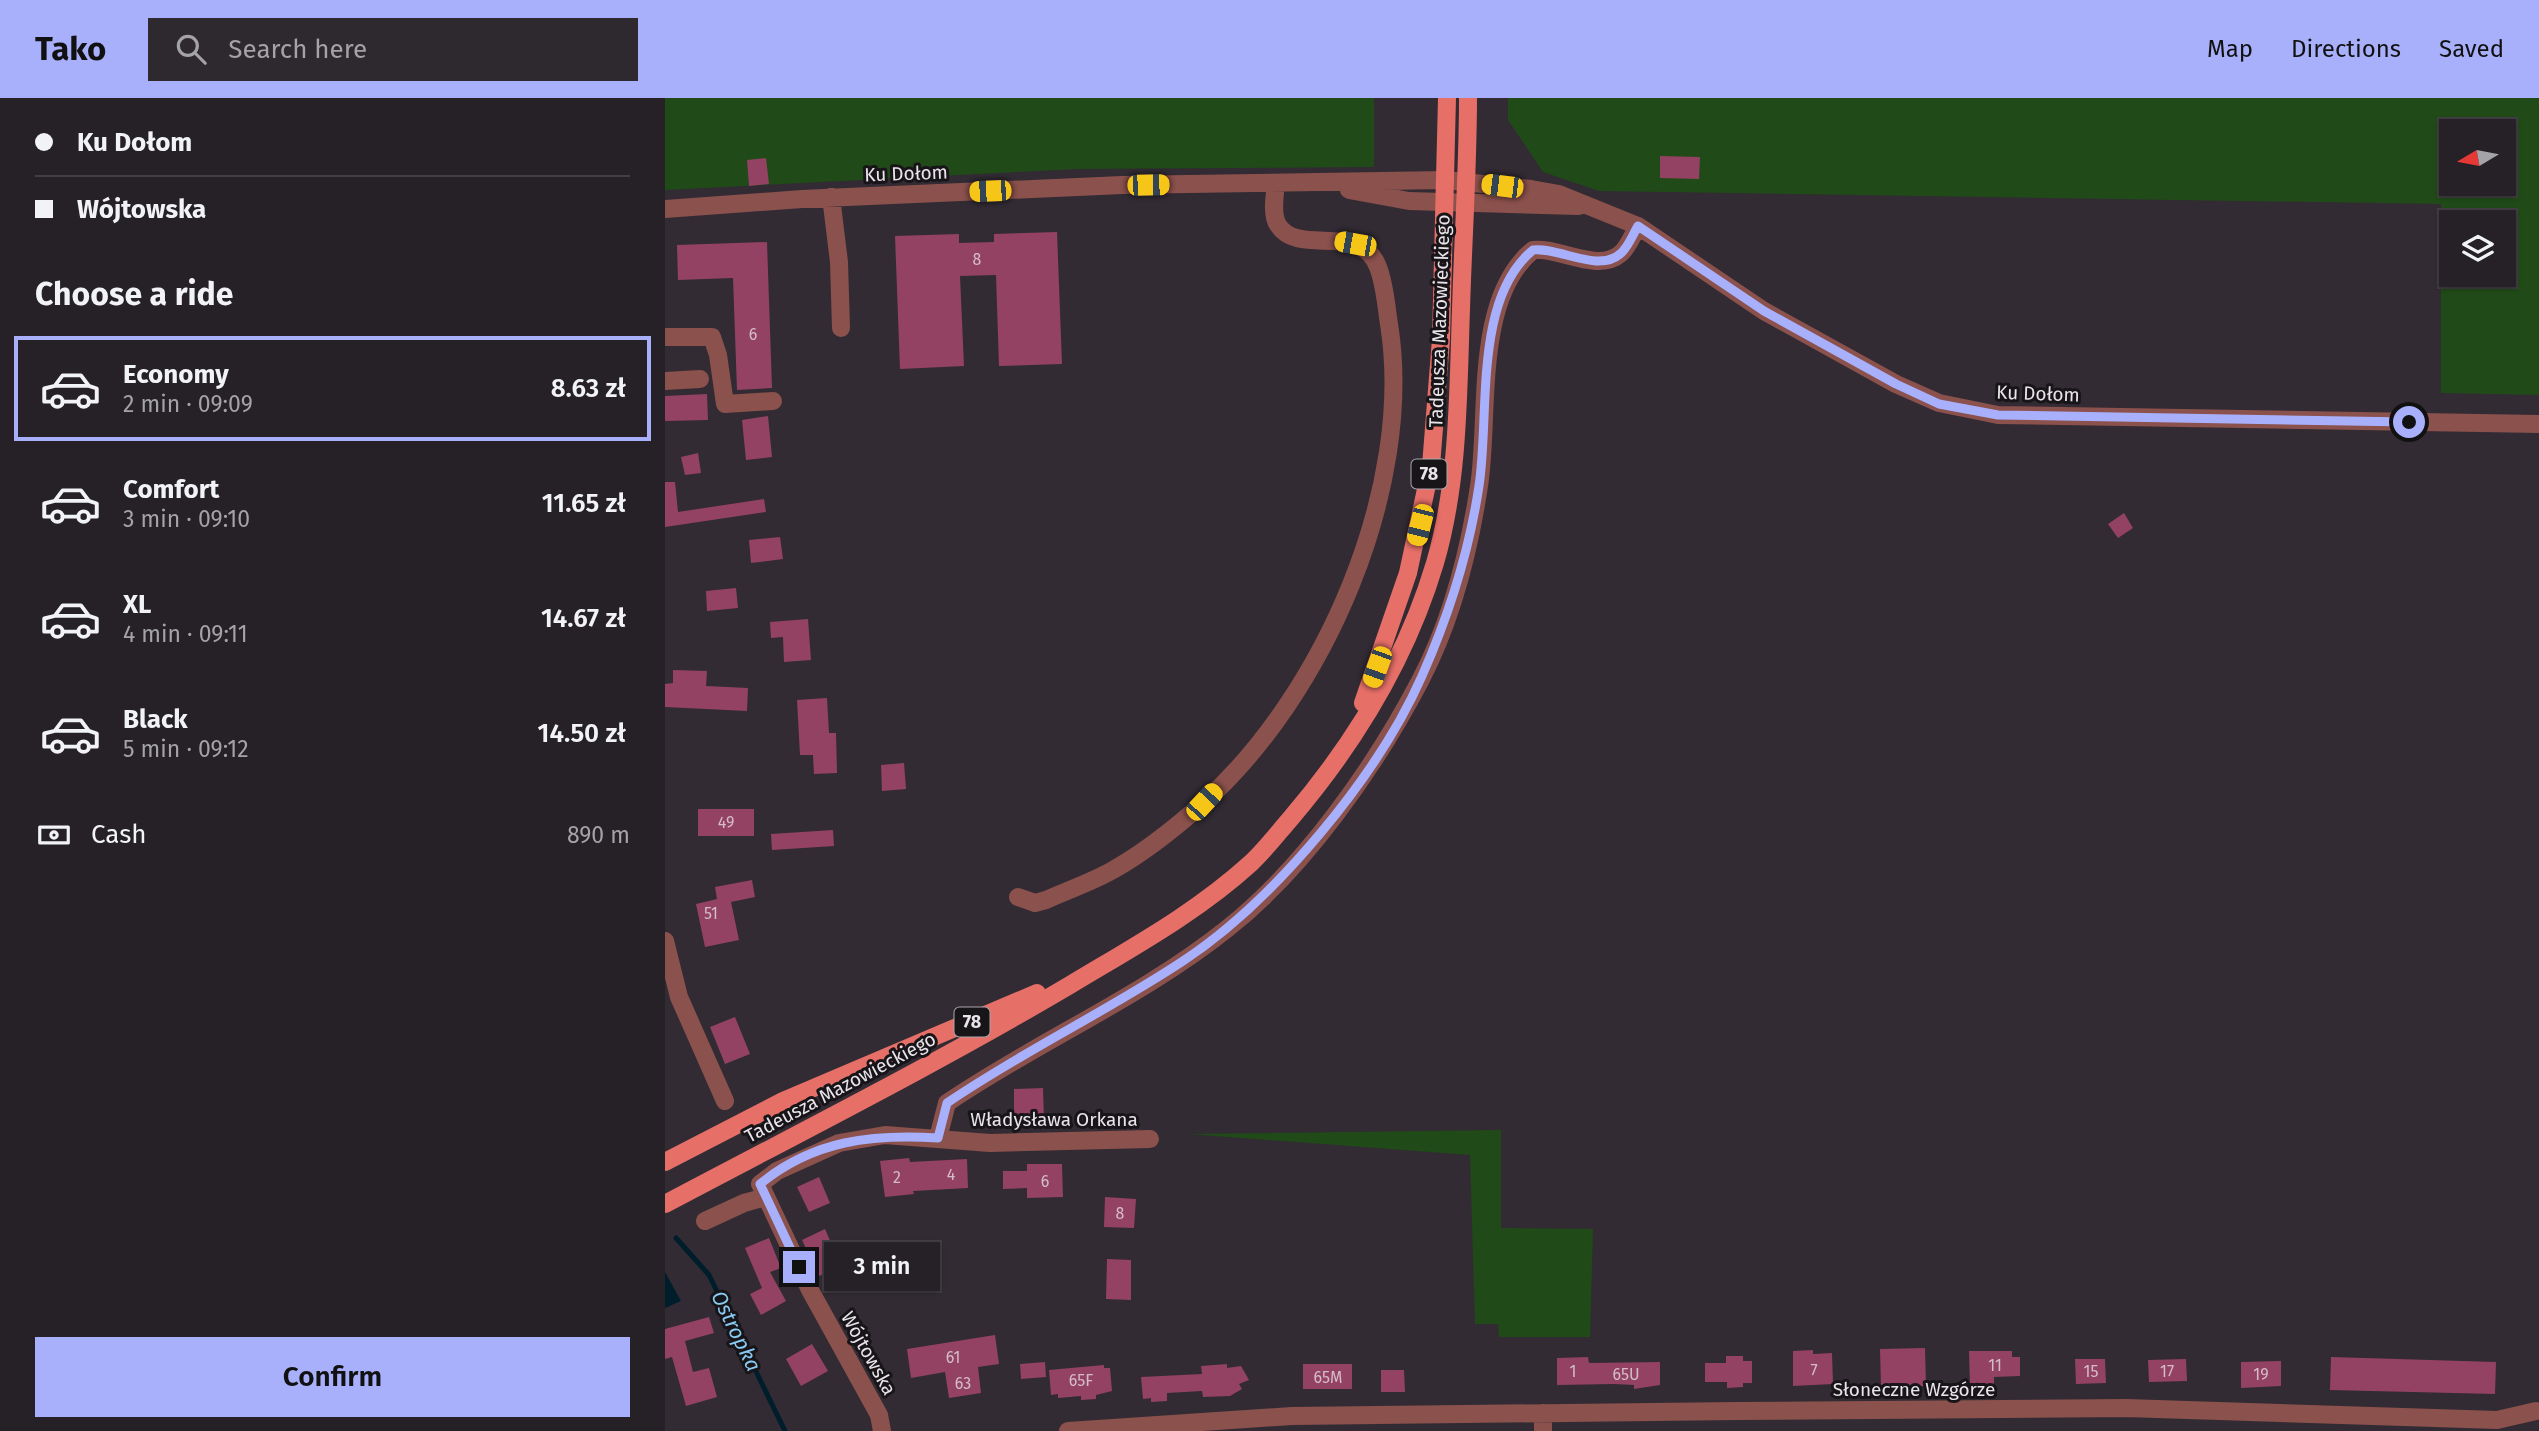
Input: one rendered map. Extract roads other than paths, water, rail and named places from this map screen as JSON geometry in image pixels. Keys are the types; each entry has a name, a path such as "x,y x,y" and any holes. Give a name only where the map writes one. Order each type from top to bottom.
{"main road":[{"name":"Tadeusza Mazowieckiego","path":"1352,733 1408,573 1431,466 1441,339 1447,98"},
{"name":"Tadeusza Mazowieckiego","path":"665,1204 1022,1013 1207,900 1255,859 1306,798 1391,672 1408,636 1435,562 1445,521 1457,424 1468,98"},
{"name":"Tadeusza Mazowieckiego","path":"665,1162 783,1101 1107,963"}],"street":[{"name":"Ku Dołom","path":"665,209 831,197 1122,185 1445,180 1531,188 1590,206 1638,226 1764,311 1896,384 1939,404 1998,415 2539,424"},
{"path":"1018,897 1035,903 1046,900 1113,870 1162,837 1204,802 1246,757 1289,702 1321,651 1351,586 1374,519 1390,449 1396,384 1383,287 1373,259 1355,244 1311,241 1288,235 1277,224 1274,212 1276,183"},
{"name":"Ku Dołom","path":"1317,184 1409,201 1444,204 1590,206"},
{"path":"831,197 839,262 841,328"},
{"path":"938,1138 947,1103 993,1072 1128,996 1230,927 1282,877 1377,758 1421,678 1452,603 1479,487 1491,333 1499,302 1512,274 1533,250 1544,248 1595,260 1614,258 1624,250 1638,226"},
{"path":"665,337 712,337 718,355 725,404 773,401"},
{"path":"665,381 700,379"},
{"path":"665,941 679,996 725,1101"},
{"name":"Władysława Orkana","path":"705,1221 763,1191 777,1171 839,1143 885,1135 990,1143 1150,1139"},
{"name":"Wójtowska","path":"763,1191 810,1290 879,1415 883,1431"},
{"name":"Słoneczne Wzgórze","path":"1068,1431 1296,1423 1543,1422 2126,1408 2497,1420 2536,1411"}],"water":[{"path":"665,1272 681,1301 665,1308"}],"waterway":[{"name":"Ostropka","path":"676,1238 709,1275 785,1431"}]}
